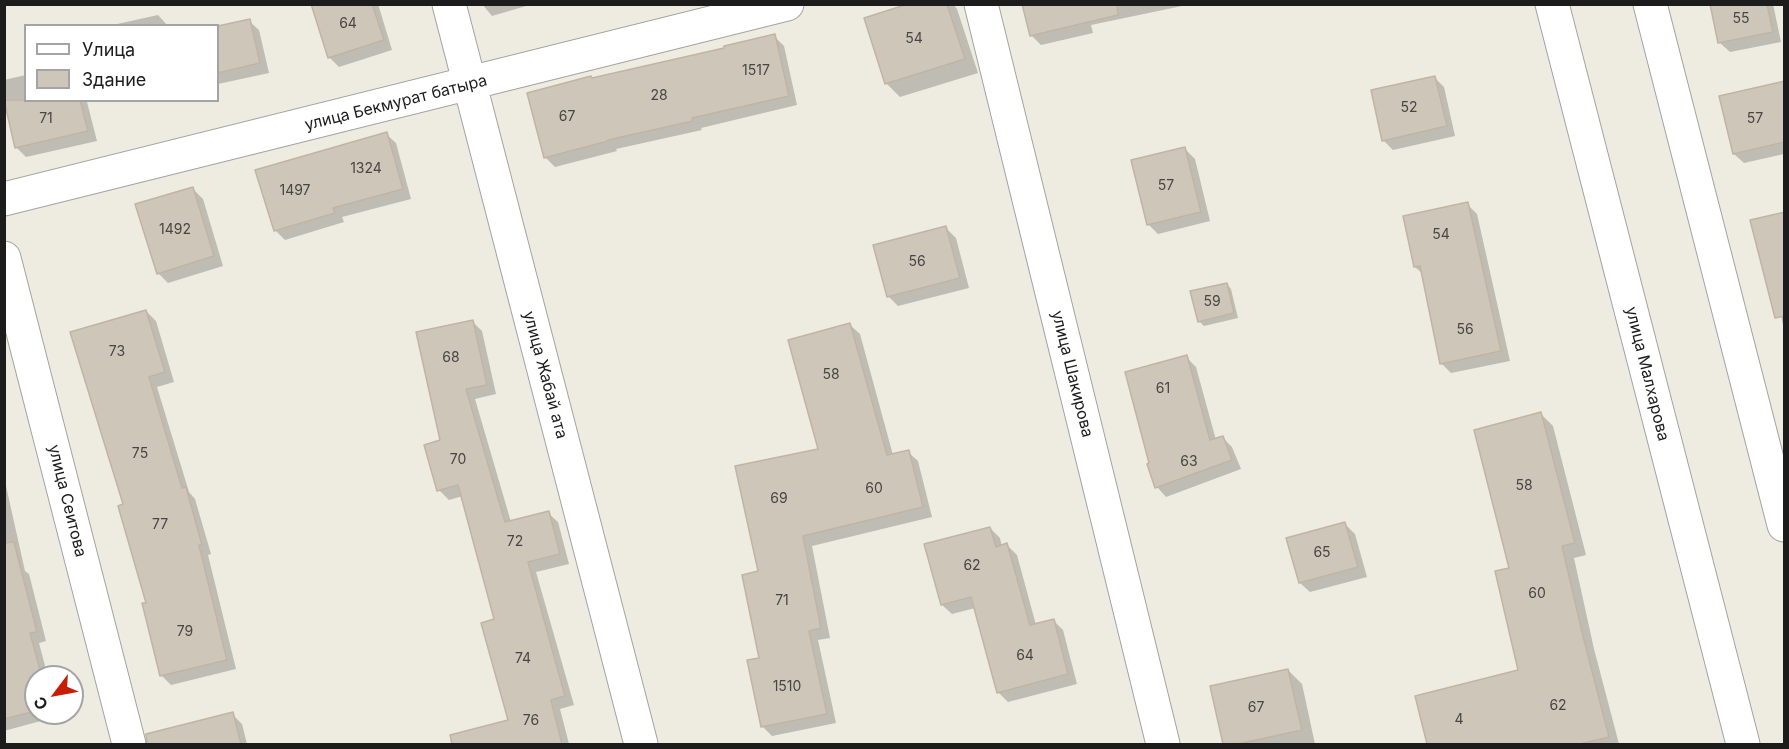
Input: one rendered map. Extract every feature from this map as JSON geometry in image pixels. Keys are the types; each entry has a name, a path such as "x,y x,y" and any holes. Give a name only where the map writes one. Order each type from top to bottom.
{"street":[{"name":"улица Жабай ата","path":"449,4 641,744"},
{"name":"улица Бекмурат батыра","path":"4,200 786,4"},
{"name":"улица Шакирова","path":"981,4 1163,744"},
{"name":"улица Малхарова","path":"1552,4 1743,744"},
{"path":"1650,4 1785,525"},
{"name":"улица Сеитова","path":"4,258 129,744"}],"building":[{"path":"311,4 372,4 384,40 328,58"},
{"path":"908,4 947,4 965,59 885,84 864,18"},
{"path":"1022,4 1117,4 1118,15 1030,36"},
{"path":"1710,4 1767,4 1773,32 1718,43"},
{"path":"250,19 260,63 219,73 219,26"},
{"path":"775,34 789,96 692,118 693,121 608,140 544,158 527,93 591,76 592,78 724,48 724,46"},
{"path":"1435,76 1447,126 1382,141 1371,90"},
{"path":"1785,81 1785,142 1733,154 1719,96"},
{"path":"4,100 81,102 88,131 15,148"},
{"path":"387,132 403,189 333,208 335,213 274,231 255,170"},
{"path":"1185,147 1201,212 1147,225 1131,160"},
{"path":"193,187 214,256 157,274 135,204"},
{"path":"1468,202 1501,351 1440,364 1420,266 1414,267 1403,216"},
{"path":"1785,212 1785,316 1775,318 1750,220"},
{"path":"946,226 960,278 887,297 873,245"},
{"path":"1227,283 1234,313 1198,322 1190,291"},
{"path":"146,310 165,372 149,377 182,488 186,487 202,545 199,545 227,660 160,676 142,603 146,603 118,506 123,504 70,332"},
{"path":"473,320 487,385 466,389 505,522 549,511 560,554 528,562 565,696 551,700 562,744 452,744 450,735 508,720 481,623 494,619 458,485 437,491 424,445 440,440 416,332"},
{"path":"850,323 887,455 909,450 923,507 803,536 821,628 809,631 827,714 761,727 747,660 759,658 742,575 758,571 735,466 818,449 788,340"},
{"path":"1187,355 1210,440 1223,436 1232,460 1155,488 1125,372"},
{"path":"1541,412 1575,543 1562,546 1609,737 1580,744 1427,744 1415,696 1518,670 1495,571 1509,568 1474,430"},
{"path":"1345,522 1358,567 1299,583 1286,538"},
{"path":"990,527 996,547 1007,543 1030,625 1054,619 1068,674 997,693 971,597 941,605 924,544"},
{"path":"14,542 37,632 30,633 39,665 24,665 24,714 4,719 4,543"},
{"path":"1288,669 1302,730 1238,744 1223,744 1210,686"},
{"path":"233,712 241,744 147,744 146,734"}]}
